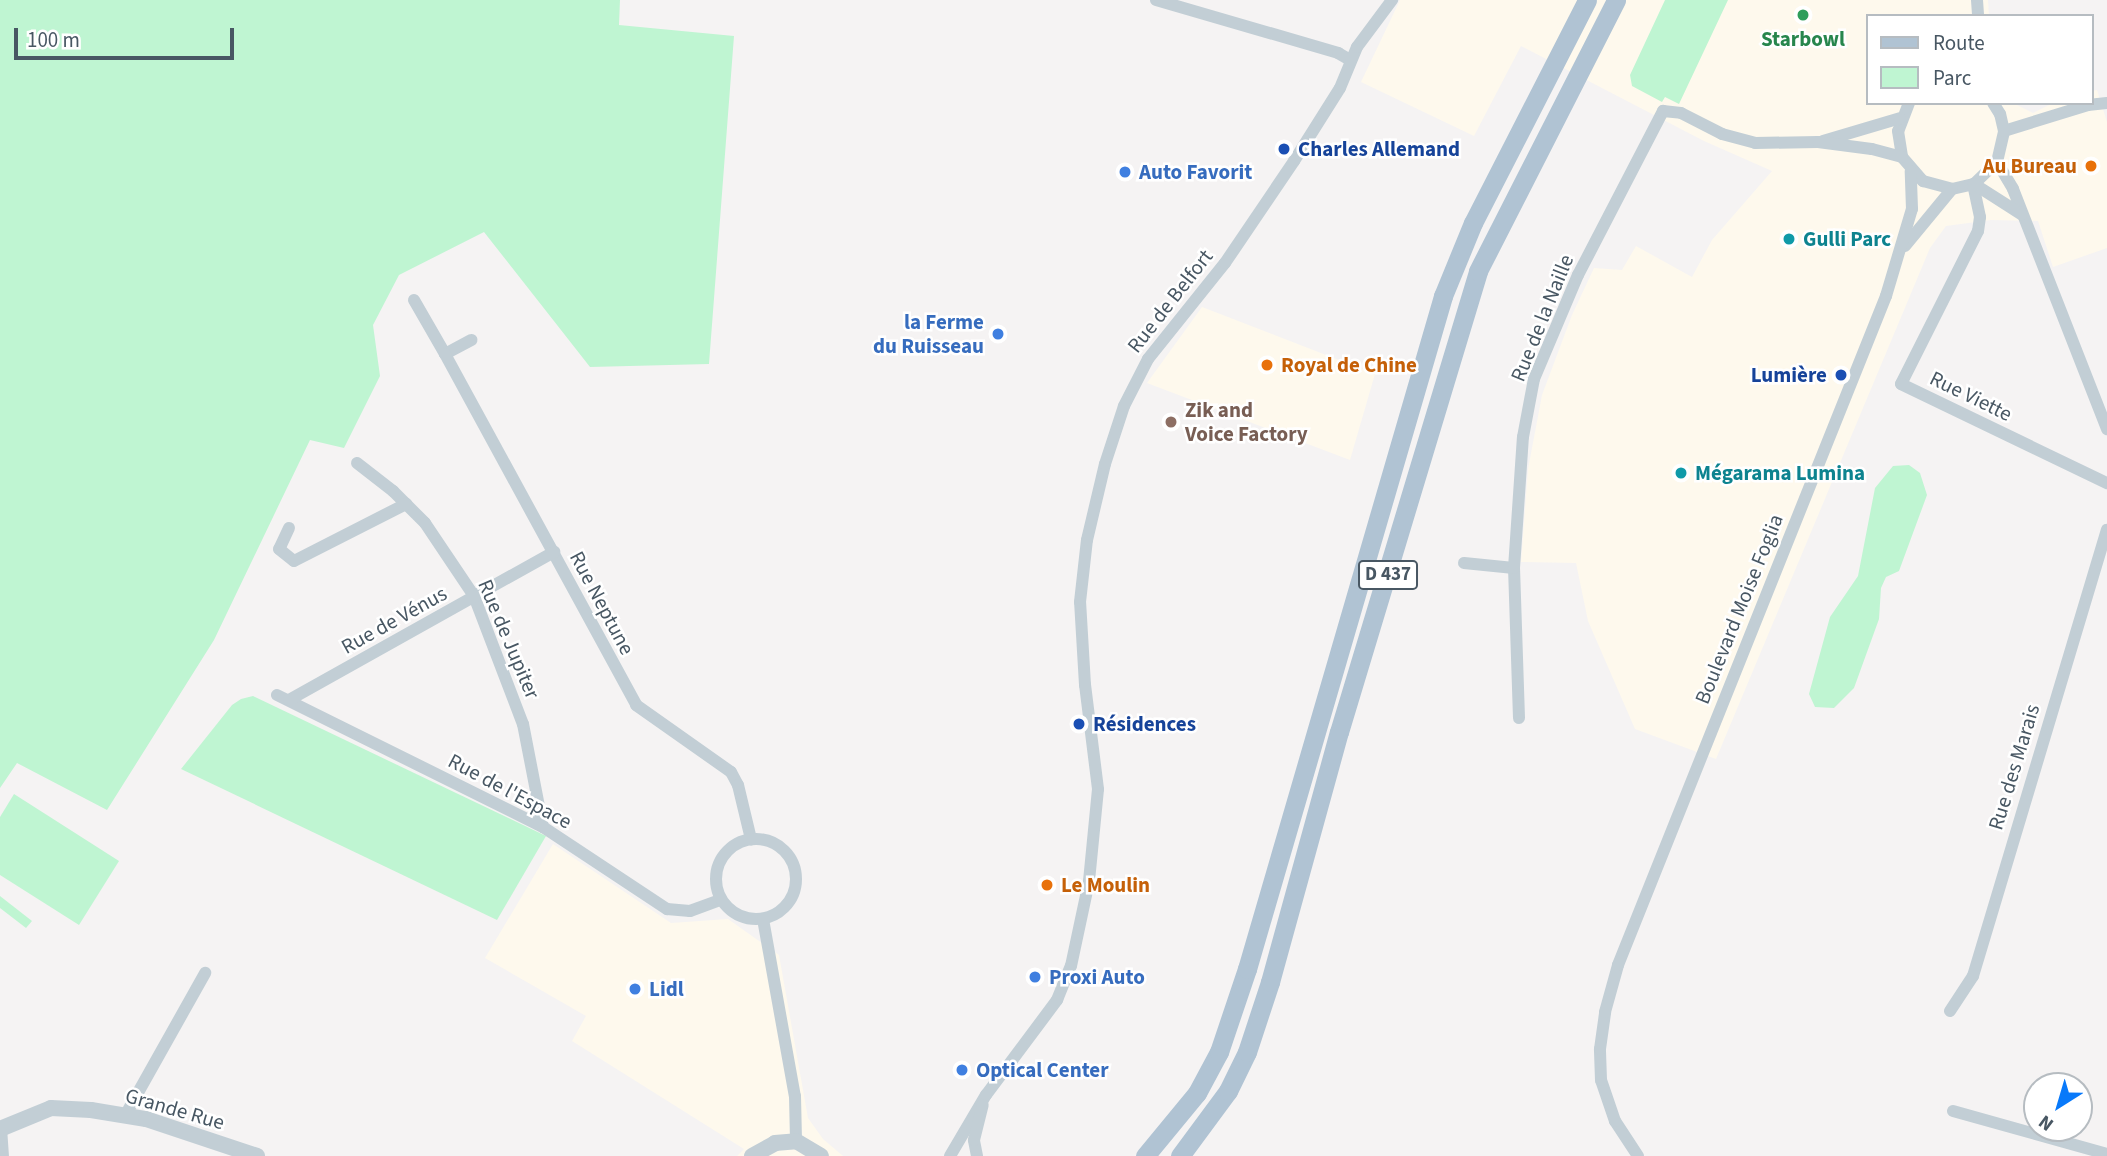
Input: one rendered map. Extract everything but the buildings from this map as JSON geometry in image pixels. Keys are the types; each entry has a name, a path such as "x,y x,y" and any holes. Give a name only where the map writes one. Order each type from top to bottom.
{"main road":[{"name":"D 437","path":"1145,1156 1197,1093 1219,1052 1247,969 1443,296 1473,223 1587,0"},
{"name":"D 437","path":"1180,1156 1228,1091 1247,1052 1270,982 1339,732 1478,271 1616,0"}],"street":[{"path":"1159,0 1338,53 1350,60"},
{"name":"Rue de Belfort","path":"950,1156 986,1095 1050,1011 1070,966 1089,881 1098,789 1085,685 1080,601 1087,540 1105,464 1124,406 1148,359 1225,263 1294,161 1340,88 1350,60 1392,0"},
{"path":"1908,105 1900,118 1898,144 1902,157 1911,171 1937,187 1952,189 1974,184 1997,162 2004,131 1994,105"},
{"path":"2004,131 2088,105"},
{"name":"Rue de la Naille","path":"1519,719 1514,568 1523,437 1534,379 1578,275 1662,111 1681,113 1721,134 1755,143 1818,142"},
{"path":"1818,142 1900,118"},
{"path":"1818,142 1872,149 1902,157"},
{"path":"1997,162 2024,216 2107,429"},
{"name":"Boulevard Moise Foglia","path":"1638,1156 1612,1110 1601,1080 1600,1049 1605,1012 1618,965 1901,252 1912,209 1911,171"},
{"path":"1974,184 2024,216"},
{"name":"Rue Viette","path":"1974,184 1980,218 1978,231 1902,384 2107,483"},
{"name":"Boulevard Moise Foglia","path":"1901,252 1952,189"},
{"name":"Rue Neptune","path":"414,300 636,705 731,772 738,785 751,839"},
{"path":"445,354 471,340"},
{"name":"Rue de Jupiter","path":"358,463 425,523 474,596 523,723 543,827"},
{"path":"289,528 279,549 294,561 406,504"},
{"name":"Rue des Marais","path":"1950,1011 1973,976 2107,530"},
{"name":"Rue de Vénus","path":"283,698 554,552"},
{"path":"1464,563 1514,568"},
{"name":"Rue de l'Espace","path":"283,698 543,827 667,909 690,911 721,900"},
{"path":"751,839 777,845 794,867 796,880 786,906 776,915 763,919 742,917 721,900 717,890 717,867 730,848 751,839"},
{"path":"763,919 795,1096 796,1141"},
{"path":"126,1114 205,973"},
{"path":"977,1156 974,1140 986,1095"},
{"name":"Grande Rue","path":"0,1129 51,1108 126,1114 257,1156"},
{"path":"1953,1111 2107,1154"},
{"path":"0,1129 3,1156"},
{"path":"752,1156 775,1143 796,1141 821,1156"}],"shaded area":[{"path":"1400,0 1988,0 1989,14 1866,14 1866,105 2017,105 2033,113 2049,105 2093,105 2093,91 2097,90 2107,122 2107,248 2053,267 2038,221 1991,220 1946,226 1930,248 1716,759 1635,729 1588,621 1576,563 1521,562 1528,469 1542,395 1572,315 1594,268 1622,270 1636,246 1692,277 1712,240 1772,171 1704,141 1521,46 1474,136 1361,82"},
{"path":"1202,307 1375,374 1350,460 1147,383"},
{"path":"553,844 671,923 728,919 779,955 808,1118 823,1139 843,1156 737,1156 744,1149 572,1041 586,1016 485,958"}],"green space":[{"path":"0,0 620,0 619,25 734,36 709,364 590,367 484,232 399,275 373,325 380,376 344,448 310,440 214,640 107,810 17,763 0,788"},
{"path":"1665,0 1728,0 1679,104 1665,97 1662,102 1632,86 1630,75"},
{"path":"1909,465 1920,473 1927,495 1899,571 1886,577 1881,588 1879,619 1854,688 1834,708 1815,707 1809,694 1830,617 1858,576 1875,488 1893,466"},
{"path":"253,696 546,836 497,920 181,769 232,705"},
{"path":"14,794 119,861 79,925 0,875 0,817"},
{"path":"0,896 32,921 26,928 0,908"}],"place":[{"name":"Starbowl","path":"1803,15"},
{"name":"Charles Allemand","path":"1284,149"},
{"name":"Au Bureau","path":"2091,166"},
{"name":"Auto Favorit","path":"1125,172"},
{"name":"Gulli Parc","path":"1789,239"},
{"name":"la Ferme du Ruisseau","path":"998,334"},
{"name":"Royal de Chine","path":"1267,365"},
{"name":"Lumière","path":"1841,375"},
{"name":"Zik and Voice Factory","path":"1171,422"},
{"name":"Mégarama Lumina","path":"1681,473"},
{"name":"Résidences","path":"1079,724"},
{"name":"Le Moulin","path":"1047,885"},
{"name":"Proxi Auto","path":"1035,977"},
{"name":"Lidl","path":"635,989"},
{"name":"Optical Center","path":"962,1070"}]}
